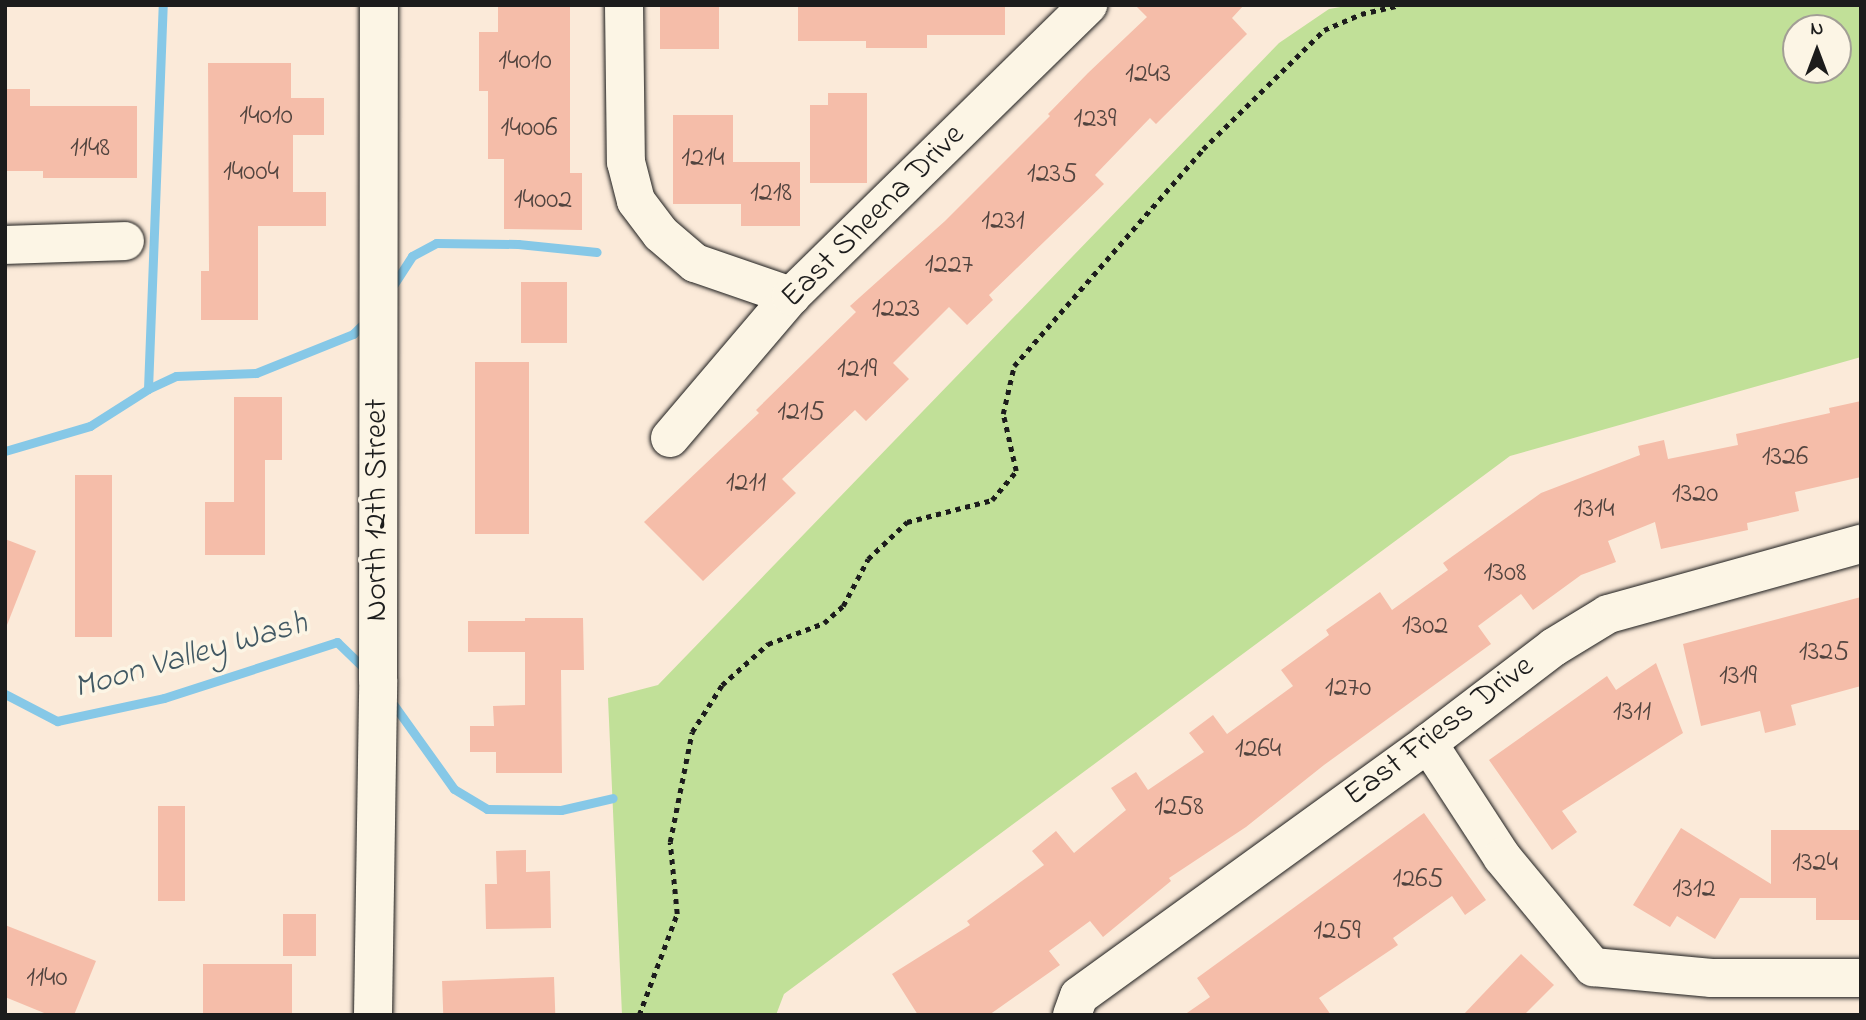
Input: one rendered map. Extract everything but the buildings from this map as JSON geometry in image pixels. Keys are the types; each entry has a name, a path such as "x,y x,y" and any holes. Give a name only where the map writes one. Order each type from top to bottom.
{"street":[{"name":"North 12th Street","path":"373,1015 378,680 379,5"},
{"path":"624,5 626,162 636,201 660,234 695,263 791,296"},
{"name":"East Sheena Drive","path":"670,438 791,296 1088,5"},
{"path":"5,245 125,241"},
{"name":"East Friess Drive","path":"1072,1015 1079,996 1428,743 1554,647 1608,614 1861,544"},
{"path":"1428,743 1503,857 1593,967 1711,978 1861,978"}],"path":[{"path":"639,1015 677,914 670,842 692,732 722,685 768,644 824,623 843,606 868,559 907,522 992,500 1016,471 1003,414 1014,366 1203,149 1324,30 1361,14 1399,5"}],"green space":[{"path":"1352,5 1861,5 1861,357 1510,456 784,994 776,1015 622,1015 608,698 658,685 1279,43 1329,9"}],"waterway":[{"path":"148,389 163,5"},
{"path":"392,287 412,256 436,243 518,244 597,252"},
{"path":"5,451 90,426 148,389 176,376 256,373 353,334 367,320"},
{"name":"Moon Valley Wash","path":"5,694 57,721 164,698 337,642 367,671"},
{"name":"Moon Valley Wash","path":"391,701 454,789 487,809 561,810 613,798"}]}
